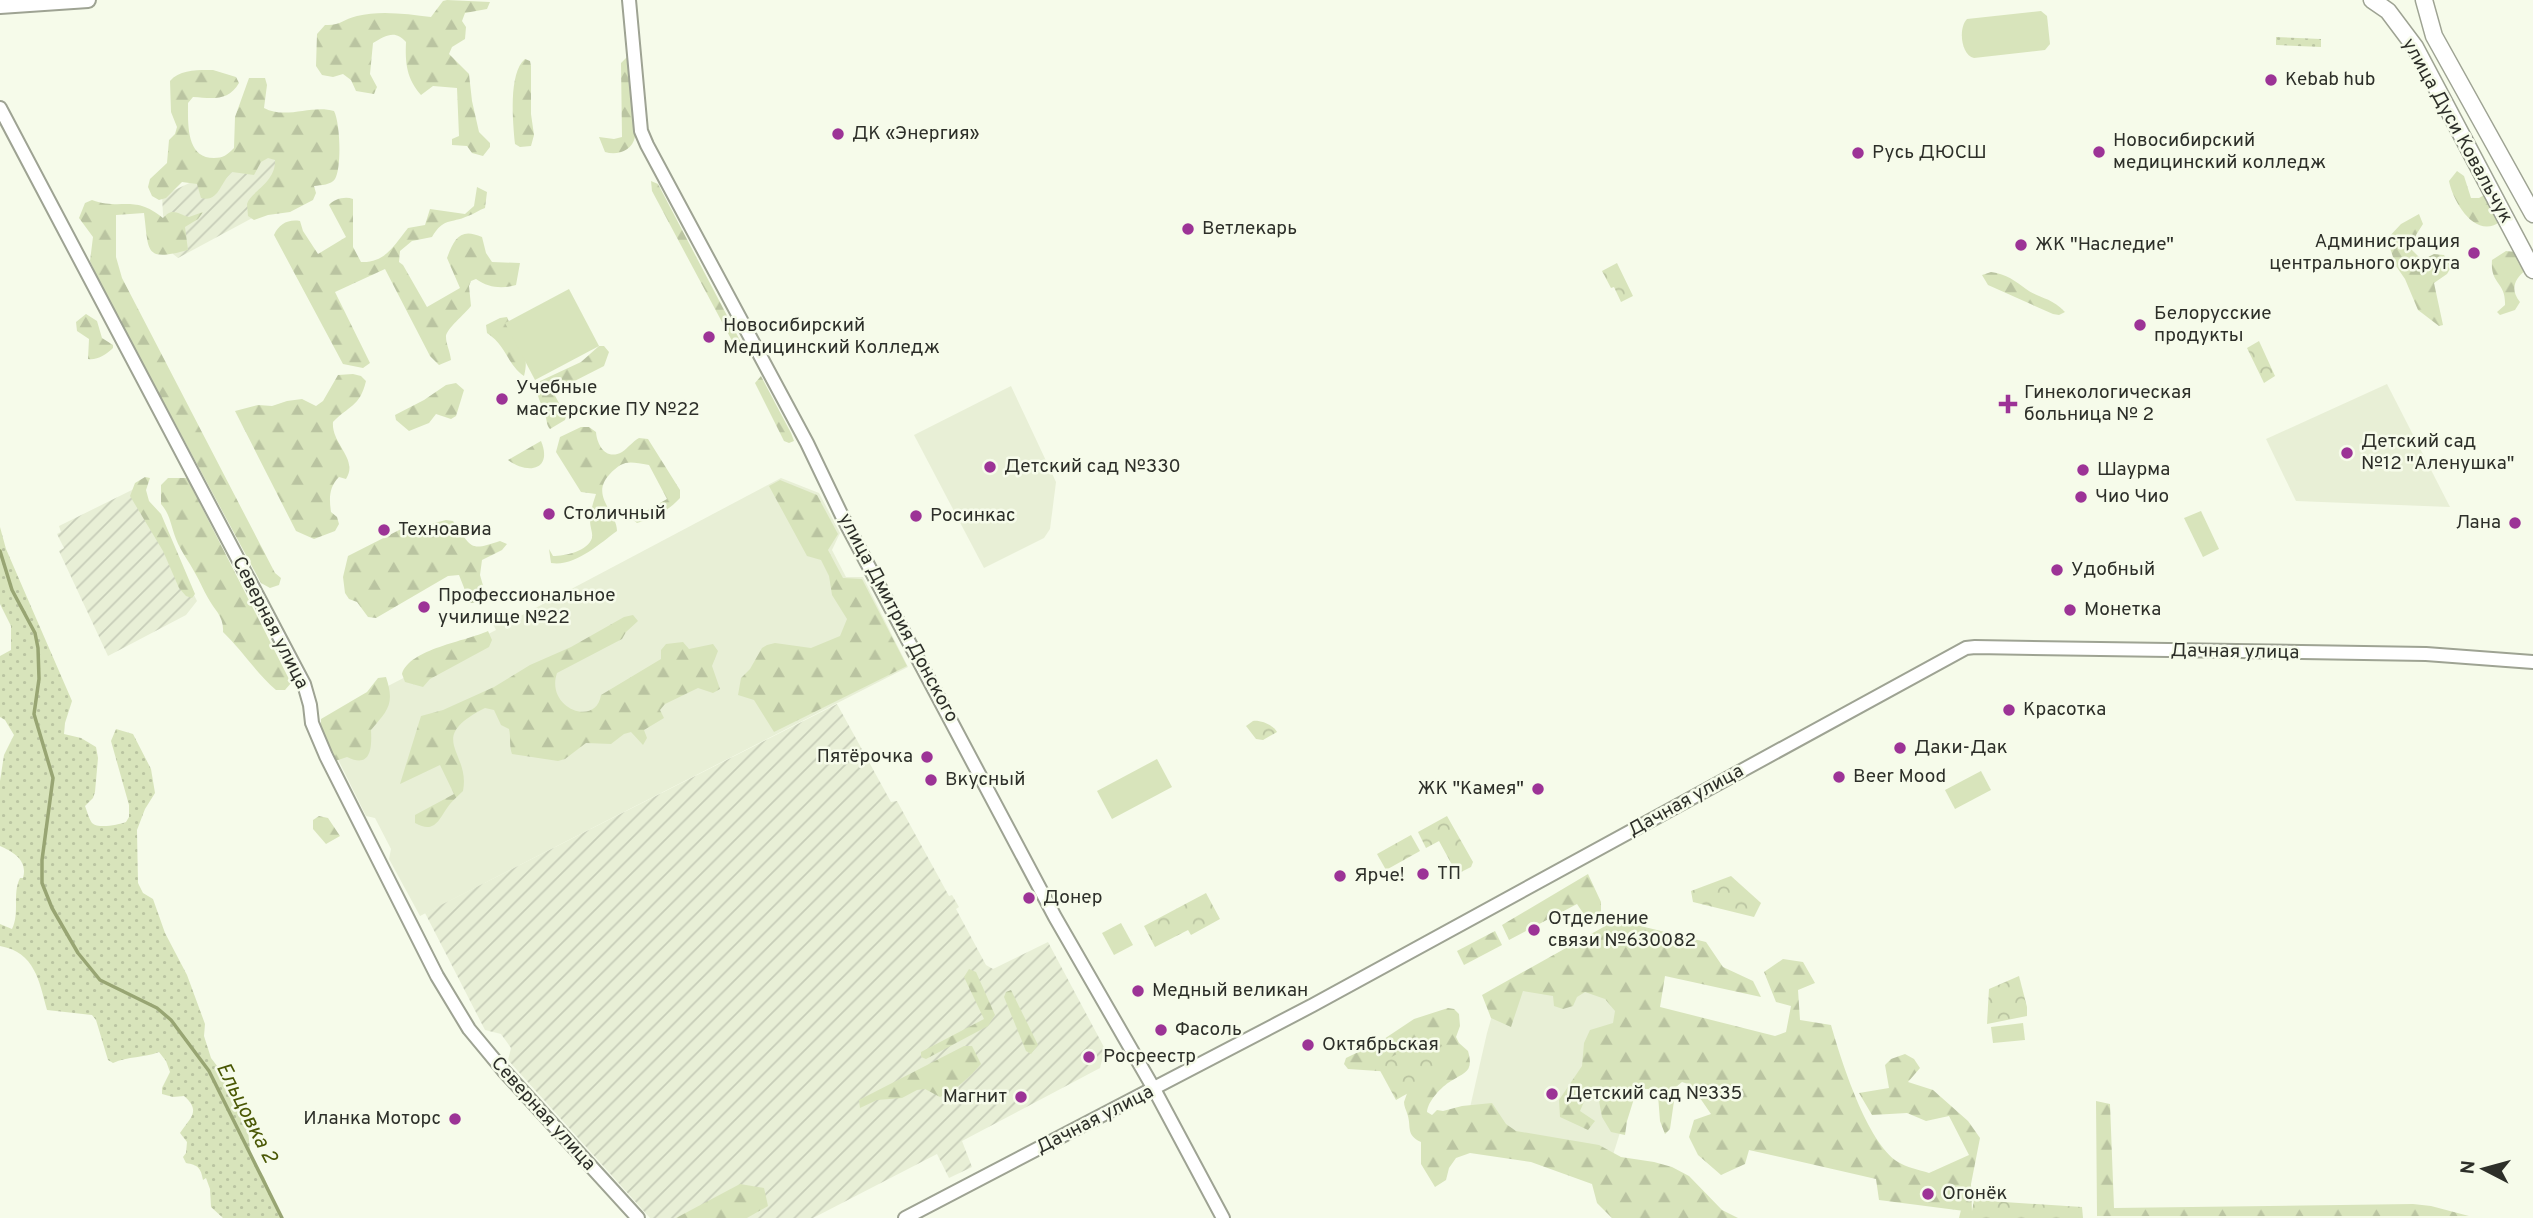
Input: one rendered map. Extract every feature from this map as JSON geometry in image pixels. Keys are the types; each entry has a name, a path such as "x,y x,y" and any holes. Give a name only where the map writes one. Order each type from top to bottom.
{"main road":[{"path":"0,5 88,0"},
{"name":"улица Дуси Ковальчук","path":"2372,0 2388,11 2415,47 2533,270"},
{"name":"улица Дуси Ковальчук","path":"2424,0 2434,36 2533,214"}],"street":[{"name":"улица Дмитрия Донского","path":"629,0 641,131 1055,916 1154,1089 1223,1218"},
{"name":"Северная улица","path":"0,108 304,684 312,723 330,766 437,976 473,1036 638,1218"},
{"name":"Дачная улица","path":"905,1218 1154,1089 1966,649 1975,646 2426,654 2533,662"}],"shaded area":[{"path":"278,141 295,155 256,216 178,258 173,254 164,232 162,196"},
{"name":"Детский сад №12 \"Аленушка\"","path":"2387,384 2450,507 2296,501 2266,439"},
{"name":"Детский сад №330","path":"1011,386 1056,482 1050,529 1044,538 984,568 914,435"},
{"path":"781,478 819,493 840,533 832,550 846,577 863,577 908,667 420,916 389,859 391,849 375,818 366,816 331,745 336,713 496,630 491,620 502,614 509,622"},
{"path":"140,486 197,601 186,615 108,656 59,551 64,548 57,534 61,532 59,526"},
{"path":"837,704 891,802 897,801 949,896 952,895 959,907 956,909 986,965 993,969 1048,942 1105,1049 1100,1068 962,1141 972,1167 949,1178 937,1154 813,1218 650,1218 508,1060 511,1048 501,1034 485,1030 425,913"},
{"name":"Детский сад №335","path":"1541,976 1612,988 1642,1063 1612,1158 1466,1125 1497,998"}],"green space":[{"path":"443,1 490,2 487,9 465,13 462,21 466,27 465,39 452,47 449,54 469,74 479,132 490,143 483,156 472,153 467,146 452,145 452,139 459,136 457,88 433,86 421,95 408,71 406,42 402,38 386,36 373,43 370,74 377,87 374,94 356,91 351,80 343,74 333,77 322,75 316,66 317,34 325,25 375,13 431,17"},
{"path":"2041,11 2047,16 2050,44 2045,50 1974,58 1966,52 1962,41 1962,28 1967,19"},
{"path":"2276,37 2321,39 2321,47 2276,45"},
{"path":"627,57 631,64 635,137 631,146 619,153 605,152 599,137 622,137 621,63"},
{"path":"525,59 530,61 531,66 534,135 531,146 520,147 515,144 513,99 516,75"},
{"path":"213,70 236,77 239,83 225,96 193,97 188,103 193,146 205,156 220,157 234,148 235,117 249,78 265,78 267,85 264,108 281,113 317,109 334,111 338,125 339,165 335,179 314,186 316,193 313,200 290,212 254,220 248,216 249,200 267,181 274,168 275,160 268,158 261,162 254,175 232,172 216,195 207,199 201,198 197,184 182,182 166,198 159,200 152,196 148,187 150,179 167,163 169,140 177,127 171,112 170,81 184,72"},
{"path":"2457,171 2464,176 2471,198 2486,194 2501,221 2492,226 2483,226 2467,216 2455,199 2449,181"},
{"path":"651,181 658,184 745,350 744,355 738,352 652,191"},
{"path":"477,187 487,192 485,208 444,224 432,237 412,241 400,251 399,262 427,307 460,288 447,258 455,240 463,234 474,234 482,237 486,253 492,262 520,263 516,285 496,287 476,279 471,281 471,306 447,334 451,360 439,365 430,356 385,269 335,292 370,363 363,368 343,364 274,235 278,228 284,223 300,221 303,231 318,254 346,237 329,205 340,199 353,199 353,247 361,262 370,262 389,252 408,228 425,225 430,209 465,214 474,206"},
{"path":"92,200 143,207 163,218 172,212 189,217 203,212 198,219 185,227 188,250 163,255 151,251 144,213 116,215 116,257 122,278 275,573 281,578 279,585 270,588 261,583 106,295 90,261 93,237 79,218 85,203"},
{"path":"2419,214 2423,224 2411,249 2422,260 2434,254 2444,255 2451,267 2447,274 2434,283 2443,325 2439,326 2418,310 2405,279 2396,266 2387,239 2401,224"},
{"path":"2506,251 2516,252 2526,270 2519,277 2514,289 2520,302 2515,310 2500,315 2497,312 2505,305 2505,297 2493,274 2492,260"},
{"path":"1617,263 1633,296 1621,302 1602,271"},
{"path":"1991,272 2010,278 2055,303 2065,312 2053,314 1988,285 1982,275"},
{"path":"569,289 599,346 535,380 505,323"},
{"path":"86,314 97,321 102,338 113,345 108,353 94,359 88,359 89,339 77,331 76,322"},
{"path":"507,317 522,345 526,359 524,376 513,366 499,343 487,333 486,325"},
{"path":"2259,341 2275,376 2264,383 2247,348"},
{"path":"599,346 604,346 609,352 604,366 553,392 566,416 565,420 550,429 538,397 538,382 581,362"},
{"path":"353,374 366,381 363,390 357,401 333,422 336,437 349,465 346,479 339,477 330,493 331,512 337,517 339,524 335,531 314,539 296,531 235,411 302,399 316,406 323,401 338,375"},
{"path":"761,376 794,441 784,441 755,383"},
{"path":"456,383 464,390 456,416 451,419 436,414 429,423 409,431 396,420 395,415 446,385"},
{"path":"581,427 589,427 596,432 600,446 611,454 622,452 639,438 648,439 680,490 680,498 660,513 637,523 632,519 667,499 649,465 632,463 619,466 609,475 602,490 617,531 578,558 569,562 551,563 549,549 553,556 570,554 586,546 592,538 590,518 596,494 581,492 556,452 560,437"},
{"path":"541,441 544,458 536,467 523,467 508,460"},
{"path":"145,477 150,478 146,490 149,501 161,514 195,594 192,598 179,588 163,551 130,496 135,483"},
{"path":"168,478 187,478 291,683 285,690 276,690 223,632 221,618 180,548 161,504 161,485"},
{"path":"780,480 817,495 838,534 828,550 843,578 862,579 907,666 774,732 754,700 738,695 741,678 767,645 775,643 811,648 840,636 847,619 832,595 829,576 821,560 807,556 769,486"},
{"path":"2201,511 2219,549 2203,557 2184,518"},
{"path":"453,521 472,545 482,546 500,541 507,544 502,550 482,560 480,575 484,589 478,602 470,603 459,575 448,576 376,618 368,617 357,602 349,599 345,593 343,577 348,556 411,524 431,524"},
{"path":"0,527 6,549 72,701 64,734 81,738 96,747 98,758 95,792 85,806 92,823 99,826 113,825 126,822 129,817 129,805 111,741 116,729 133,734 151,769 155,793 137,830 138,883 143,893 153,899 165,933 187,975 205,1024 204,1036 211,1058 240,1096 246,1114 251,1157 264,1177 281,1218 223,1218 211,1207 206,1178 203,1180 198,1168 186,1163 183,1157 187,1142 180,1133 191,1118 192,1106 184,1096 162,1094 170,1072 159,1052 113,1063 108,1060 92,1015 47,1010 34,969 21,954 0,946 0,924 12,929 18,884 24,872 19,858 0,846 0,781 4,755 14,735 5,720 0,717 0,656 11,650 11,626 0,604"},
{"path":"633,615 638,621 622,639 557,673 555,685 564,704 573,710 590,710 597,705 601,695 661,659 661,650 666,644 683,642 689,649 713,644 718,651 712,666 720,689 713,693 698,688 665,704 660,710 664,718 644,730 647,738 643,745 631,732 611,744 586,743 565,759 558,761 512,754 509,729 501,725 494,710 485,708 457,728 453,737 464,777 463,791 432,826 415,823 415,815 454,794 440,765 400,784 421,716 443,710 494,687 530,665 571,647 624,617"},
{"path":"488,631 492,640 489,647 430,679 423,687 405,682 402,674 415,658"},
{"path":"386,677 390,700 386,712 371,730 368,755 361,760 347,757 335,761 321,736 321,719 367,692 378,678"},
{"path":"1253,721 1266,723 1277,732 1263,740 1256,739 1246,726"},
{"path":"1157,759 1172,787 1112,819 1097,791"},
{"path":"1981,771 1991,790 1955,809 1945,790"},
{"path":"319,816 328,818 340,836 326,844 313,829 313,820"},
{"path":"1447,816 1473,862 1471,867 1457,874 1439,841 1426,848 1418,832"},
{"path":"1411,835 1420,851 1386,870 1377,854"},
{"path":"1588,874 1601,902 1601,914 1591,925 1577,904 1509,940 1502,925"},
{"path":"1731,876 1761,903 1754,917 1693,902 1691,891"},
{"path":"1206,893 1220,919 1191,935 1188,930 1155,947 1144,926"},
{"path":"1616,920 1706,942 1723,967 1753,981 1761,997 1665,976 1660,1007 1775,1036 1786,1032 1791,1006 1776,1002 1764,972 1783,959 1803,962 1815,983 1798,990 1800,1020 1831,1025 1857,1100 1876,1138 1887,1152 1901,1164 1929,1173 1969,1155 1949,1116 1926,1121 1907,1113 1872,1115 1859,1093 1889,1088 1885,1065 1891,1059 1905,1054 1914,1059 1920,1068 1908,1082 1933,1090 1968,1121 1980,1138 1971,1184 1972,1212 1879,1200 1876,1179 1749,1150 1745,1164 1721,1175 1698,1155 1689,1137 1694,1120 1711,1114 1691,1085 1682,1082 1676,1087 1670,1129 1665,1134 1660,1121 1658,1095 1649,1089 1637,1089 1625,1135 1611,1132 1594,1095 1587,1095 1580,1111 1595,1121 1588,1130 1560,1117 1559,1100 1582,1066 1584,1043 1590,1030 1613,1023 1615,1011 1605,999 1585,992 1577,997 1573,1006 1563,1009 1554,1006 1553,996 1523,991 1511,1027 1491,1018 1482,995"},
{"path":"1121,923 1133,945 1114,955 1102,933"},
{"path":"1495,931 1502,945 1464,965 1457,951"},
{"path":"969,969 976,972 995,1015 988,1026 926,1059 921,1057 921,1052 984,1019 964,977"},
{"path":"2019,976 2027,1016 1987,1024 1989,989"},
{"path":"1011,990 1038,1045 1031,1054 1026,1051 1004,997 1006,992"},
{"path":"1448,1008 1459,1014 1460,1026 1456,1037 1468,1051 1470,1063 1464,1073 1436,1095 1427,1112 1432,1115 1437,1110 1492,1103 1506,1124 1516,1131 1599,1145 1621,1157 1672,1167 1689,1176 1722,1210 1738,1218 1612,1218 1597,1203 1592,1184 1531,1162 1470,1153 1456,1158 1449,1168 1446,1180 1435,1187 1421,1164 1421,1142 1410,1130 1404,1102 1411,1082 1393,1072 1348,1069 1344,1064 1346,1058 1381,1041 1414,1019"},
{"path":"2023,1023 2025,1040 1993,1043 1991,1027"},
{"path":"1435,1033 1454,1067 1396,1100 1377,1065"},
{"path":"964,1046 972,1046 981,1064 952,1091 940,1097 925,1089 917,1090 902,1098 877,1100 860,1108 859,1100"},
{"path":"2096,1101 2110,1104 2114,1208 2413,1204 2469,1216 2097,1216"},
{"path":"740,1184 764,1188 768,1206 747,1218 676,1218"},
{"path":"1974,1200 2082,1207 2083,1218 1959,1218 1961,1210 1972,1211"}],"waterway":[{"name":"Ельцовка 2","path":"0,551 12,590 35,633 38,648 39,679 34,714 53,778 42,860 42,883 52,908 78,953 100,980 157,1008 171,1020 209,1071 282,1218"}],"place":[{"name":"Kebab hub","path":"2271,80"},
{"name":"ДК «Энергия»","path":"838,134"},
{"name":"Новосибирский медицинский колледж","path":"2099,152"},
{"name":"Русь ДЮСШ","path":"1858,153"},
{"name":"Ветлекарь","path":"1188,229"},
{"name":"ЖК \"Наследие\"","path":"2021,245"},
{"name":"Администрация центрального округа","path":"2474,253"},
{"name":"Белорусские продукты","path":"2140,325"},
{"name":"Новосибирский Медицинский Колледж","path":"709,337"},
{"name":"Учебные мастерские ПУ №22","path":"502,399"},
{"name":"Гинекологическая больница № 2","path":"2008,404"},
{"name":"Детский сад №12 \"Аленушка\"","path":"2347,453"},
{"name":"Детский сад №330","path":"990,467"},
{"name":"Шаурма","path":"2083,470"},
{"name":"Чио Чио","path":"2081,497"},
{"name":"Столичный","path":"549,514"},
{"name":"Росинкас","path":"916,516"},
{"name":"Лана","path":"2515,523"},
{"name":"Техноавиа","path":"384,530"},
{"name":"Удобный","path":"2057,570"},
{"name":"Профессиональное училище №22","path":"424,607"},
{"name":"Монетка","path":"2070,610"},
{"name":"Красотка","path":"2009,710"},
{"name":"Даки-Дак","path":"1900,748"},
{"name":"Пятёрочка","path":"927,757"},
{"name":"Beer Mood","path":"1839,777"},
{"name":"Вкусный","path":"931,780"},
{"name":"ЖК \"Камея\"","path":"1538,789"},
{"name":"ТП","path":"1423,874"},
{"name":"Ярче!","path":"1340,876"},
{"name":"Донер","path":"1029,898"},
{"name":"Отделение связи №630082","path":"1534,930"},
{"name":"Медный великан","path":"1138,991"},
{"name":"Фасоль","path":"1161,1030"},
{"name":"Октябрьская","path":"1308,1045"},
{"name":"Росреестр","path":"1089,1057"},
{"name":"Детский сад №335","path":"1552,1094"},
{"name":"Магнит","path":"1021,1097"},
{"name":"Иланка Моторс","path":"455,1119"},
{"name":"Огонёк","path":"1928,1194"}]}
